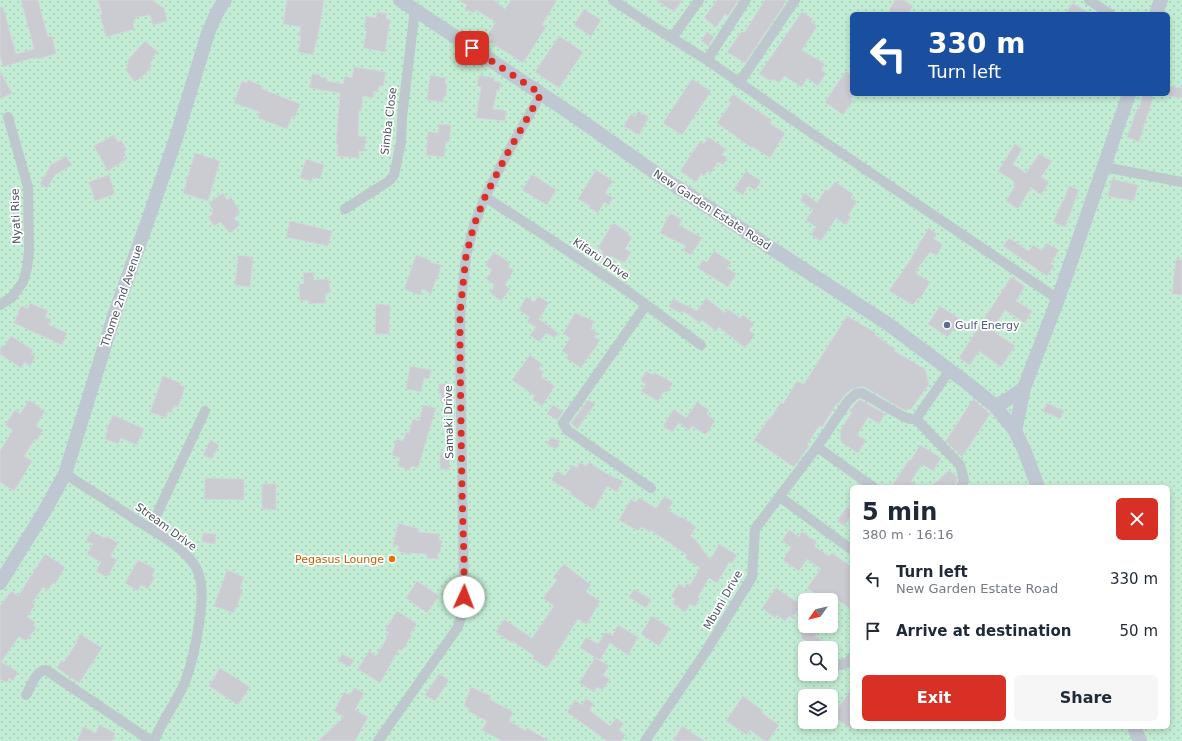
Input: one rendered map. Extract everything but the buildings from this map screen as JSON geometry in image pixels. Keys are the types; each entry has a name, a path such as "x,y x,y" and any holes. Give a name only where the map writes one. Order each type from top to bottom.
{"street":[{"name":"Thome 2nd Avenue","path":"0,583 44,512 65,474 115,312 171,153 212,22 225,0"},
{"name":"New Garden Estate Road","path":"400,0 541,94 654,172 888,324 950,370 994,406 1015,430 1037,485"},
{"path":"612,0 707,60 810,132 1058,299"},
{"path":"672,38 699,0"},
{"path":"707,60 746,0"},
{"path":"739,83 795,0"},
{"path":"1089,0 1107,12"},
{"path":"1157,12 1161,0"},
{"name":"Simba Close","path":"345,209 389,182 394,174 401,142 402,117 414,10"},
{"name":"Samaki Drive","path":"378,741 458,628 462,614 464,559 460,313 466,256 474,225 485,197 510,148 541,94"},
{"path":"1015,430 1024,388 1058,299 1128,96"},
{"name":"Nyati Rise","path":"0,305 12,297 24,282 29,251 28,187 8,117"},
{"path":"1104,167 1182,182"},
{"name":"Kifaru Drive","path":"485,197 544,235 701,345"},
{"path":"646,305 563,423 567,430 651,488"},
{"path":"950,370 916,419 960,465 964,480 962,485"},
{"path":"994,406 1007,400 1024,388"},
{"name":"Mbuni Drive","path":"645,741 703,656 752,577 755,529 817,447 848,401 856,394 862,393 904,417 916,419"},
{"path":"150,529 205,411"},
{"path":"817,447 869,485"},
{"name":"Stream Drive","path":"65,474 175,546 192,561 198,571 201,587 201,599 198,629 193,654 185,682 154,741"},
{"path":"780,496 850,548"},
{"path":"838,664 844,664 850,659"},
{"path":"26,695 38,674 46,670 151,741"},
{"path":"1135,729 1140,741"}],"green space":[{"path":"0,0 1182,0 1182,741 0,741"}],"place":[{"name":"Gulf Energy","path":"947,325"},
{"name":"Pegasus Lounge","path":"392,559"}],"route":[{"path":"464,597 460,313 466,256 469,240 485,197 495,176 541,94 472,48"}]}
